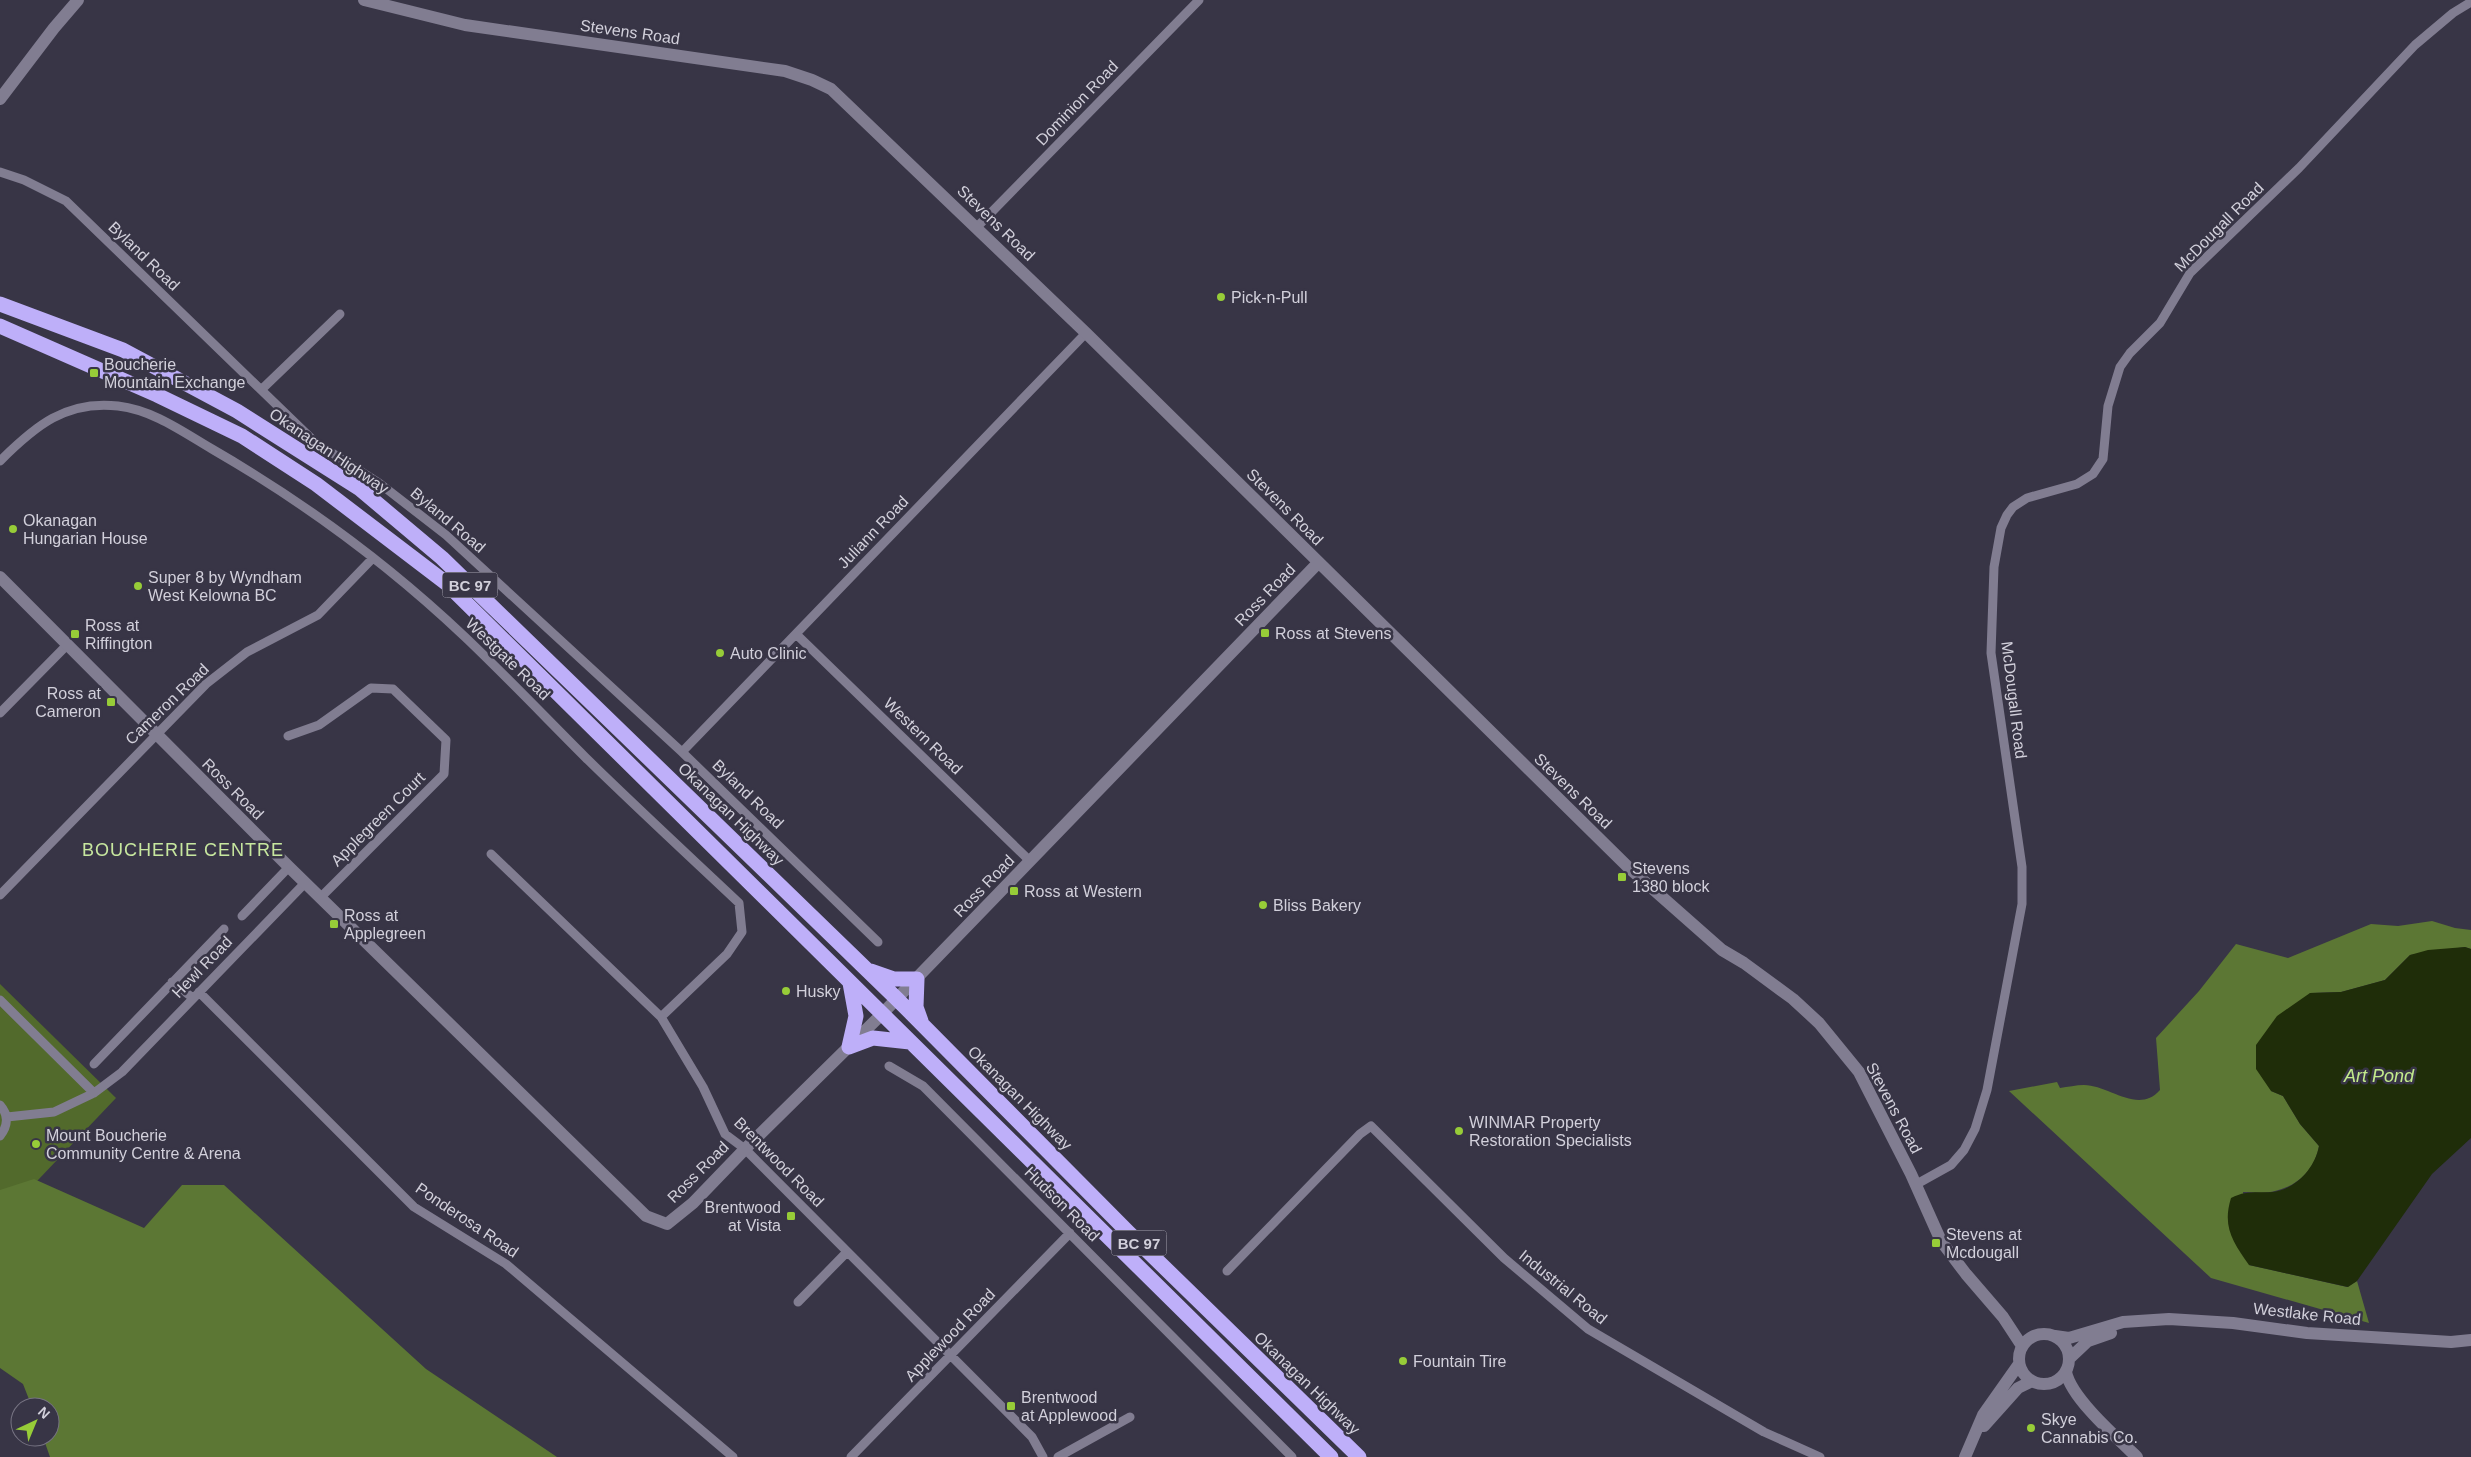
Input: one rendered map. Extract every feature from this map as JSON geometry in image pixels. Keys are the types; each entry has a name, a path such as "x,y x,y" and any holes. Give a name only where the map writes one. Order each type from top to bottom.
{"highway":[{"name":"Okanagan Highway","path":"0,304 123,350 237,411 360,489 442,558 897,999 1128,1232 1359,1457"},
{"name":"BC 97","path":"0,326 157,395 242,436 316,484 446,583 1331,1457"},
{"path":"866,970 894,979 916,979 916,1007 922,1025"},
{"path":"849,982 856,1016 849,1047"},
{"path":"849,1047 873,1038 910,1042"}],"main road":[{"path":"0,99 54,28 78,0"},
{"name":"Stevens Road","path":"364,0 465,25 766,68 812,80 831,89 1086,333 1628,867 1722,950 1744,963 1792,999 1819,1023 1859,1072 1941,1241 2003,1318 2022,1346"},
{"name":"Ross Road","path":"0,577 66,646 305,883 646,1216 667,1224 694,1203 745,1149 897,999 1318,563"},
{"name":"Stevens Road","path":"2003,1318 2034,1336"},
{"name":"Westlake Road","path":"2054,1336 2070,1338 2123,1322 2187,1320 2233,1323 2307,1333 2451,1342 2471,1340"},
{"name":"Westlake Road","path":"2070,1358 2088,1341 2140,1322"},
{"path":"1964,1457 1993,1399 2010,1380 2019,1364 2022,1346 2034,1336 2054,1336 2065,1345 2070,1358 2066,1372 2073,1391 2095,1416 2137,1457"},
{"path":"2019,1364 2022,1371 2032,1381 2059,1389 2095,1416"},
{"path":"2046,1384 2054,1383 2066,1372"},
{"path":"1976,1432 2018,1388 2032,1381"}],"street":[{"name":"Dominion Road","path":"976,227 1199,0"},
{"name":"McDougall Road","path":"1915,1185 1951,1165 1964,1150 1977,1122 1990,1075 2022,904 2022,867 1991,653 1994,567 1998,541 2004,522 2013,507 2027,498 2076,484 2093,474 2103,460 2108,406 2120,367 2130,353 2160,322 2190,273 2298,168 2415,46 2445,19 2471,2"},
{"name":"Byland Road","path":"0,172 24,180 66,201 315,442 379,483 446,535 682,752 878,942"},
{"path":"261,390 340,314"},
{"name":"Juliann Road","path":"682,752 1086,333"},
{"name":"Westgate Road","path":"0,461 26,435 44,422 63,412 96,405 119,406 140,410 158,418 231,460 288,497 373,558 464,636 586,758 738,903 742,932 727,954 661,1017"},
{"name":"Cameron Road","path":"0,895 206,684 247,652 318,615 373,558"},
{"name":"Western Road","path":"796,634 1030,861"},
{"path":"0,714 66,646"},
{"name":"Applegreen Court","path":"288,736 319,724 371,688 393,689 446,740 444,774 321,897"},
{"name":"Brentwood Road","path":"491,854 661,1017 703,1087 725,1134 745,1149 950,1357 1032,1437 1043,1457"},
{"path":"242,916 289,867"},
{"name":"Hewl Road","path":"7,1116 54,1112 94,1093 122,1072 305,883"},
{"name":"Hewl Road","path":"94,1064 224,929"},
{"name":"Ponderosa Road","path":"172,982 196,995 414,1206 506,1264 733,1457"},
{"path":"0,1000 94,1093"},
{"name":"Hudson Road","path":"889,1066 923,1086 1292,1457"},
{"path":"0,1105 7,1116 5,1130 0,1136"},
{"name":"Industrial Road","path":"1227,1271 1360,1134 1371,1126 1504,1258 1588,1329 1677,1383 1764,1432 1820,1457"},
{"name":"Applewood Road","path":"851,1457 1070,1233"},
{"path":"798,1302 846,1252"},
{"path":"1058,1457 1130,1417"}],"shaded area":[{"name":"Mount Boucherie Community Centre & Arena","path":"0,984 116,1098 0,1220"}],"green space":[{"path":"2432,921 2455,928 2471,930 2471,949 2465,947 2410,955 2385,980 2341,992 2310,993 2271,1091 2283,1096 2300,1124 2319,1146 2317,1154 2314,1162 2304,1175 2291,1185 2271,1192 2243,1192 2249,1265 2347,1287 2357,1281 2369,1323 2211,1278 2009,1091 2057,1082 2060,1088 2084,1085 2094,1086 2133,1099 2142,1100 2151,1097 2160,1090 2156,1038 2199,991 2236,944 2288,958 2371,924 2398,926"},
{"path":"34,1179 144,1228 182,1185 224,1185 426,1369 557,1457 50,1457 46,1447 60,1447 60,1397 28,1397 23,1384 0,1368 0,1190"}],"water":[{"name":"Art Pond","path":"2465,947 2471,949 2471,1138 2432,1174 2357,1281 2348,1287 2249,1265 2231,1234 2228,1217 2231,1198 2236,1195 2273,1192 2289,1187 2297,1182 2309,1169 2319,1146 2300,1124 2283,1096 2271,1091 2256,1069 2256,1045 2277,1016 2310,993 2341,992 2385,980 2410,955 2428,950"}],"place":[{"name":"Pick-n-Pull","path":"1221,297"},
{"name":"Boucherie Mountain Exchange","path":"94,373"},
{"name":"Okanagan Hungarian House","path":"13,529"},
{"name":"Super 8 by Wyndham West Kelowna BC","path":"138,586"},
{"name":"Ross at Stevens","path":"1265,633"},
{"name":"Ross at Riffington","path":"75,634"},
{"name":"Auto Clinic","path":"720,653"},
{"name":"Ross at Cameron","path":"111,702"},
{"name":"Stevens 1380 block","path":"1622,877"},
{"name":"Ross at Western","path":"1014,891"},
{"name":"Bliss Bakery","path":"1263,905"},
{"name":"Ross at Applegreen","path":"334,924"},
{"name":"Husky","path":"786,991"},
{"name":"WINMAR Property Restoration Specialists","path":"1459,1131"},
{"name":"Mount Boucherie Community Centre & Arena","path":"36,1144"},
{"name":"Brentwood at Vista","path":"791,1216"},
{"name":"Stevens at Mcdougall","path":"1936,1243"},
{"name":"Fountain Tire","path":"1403,1361"},
{"name":"Brentwood at Applewood","path":"1011,1406"},
{"name":"Skye Cannabis Co.","path":"2031,1428"}],"district":[{"name":"BOUCHERIE CENTRE","path":"183,850"}]}
